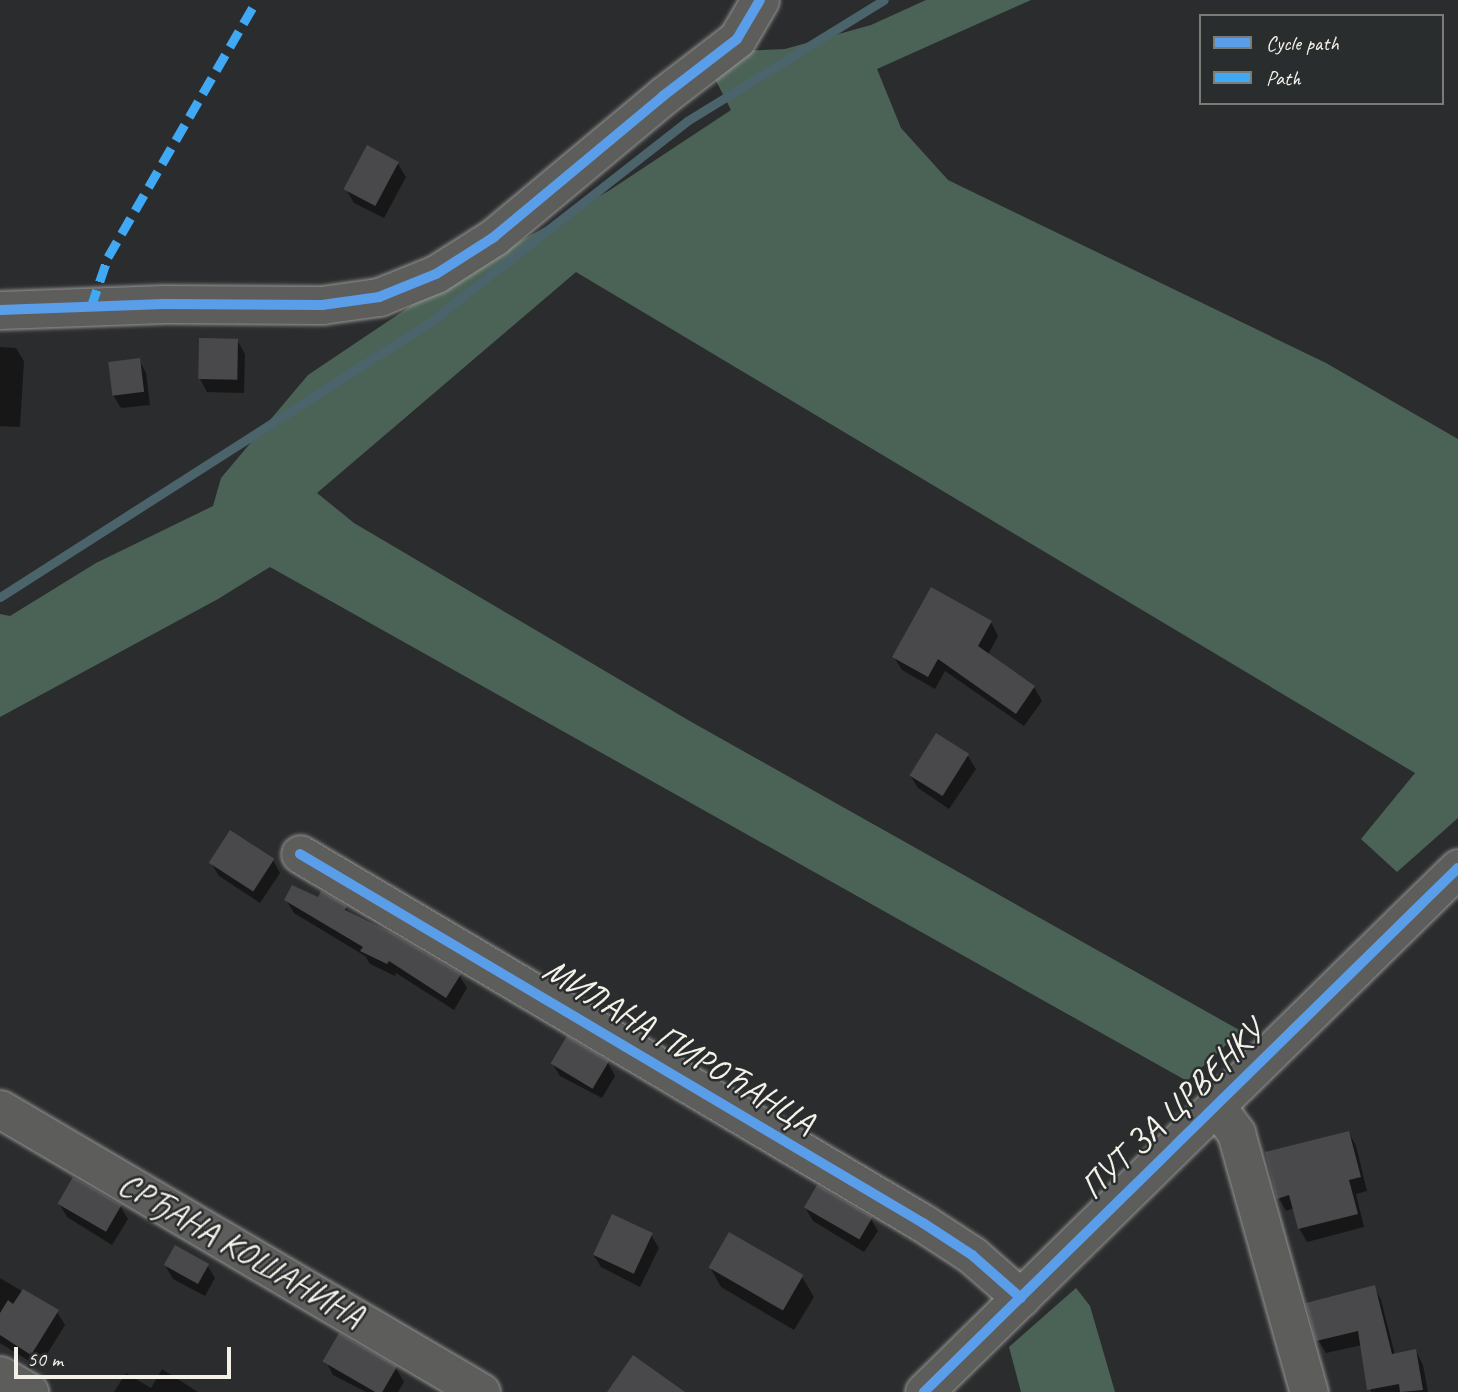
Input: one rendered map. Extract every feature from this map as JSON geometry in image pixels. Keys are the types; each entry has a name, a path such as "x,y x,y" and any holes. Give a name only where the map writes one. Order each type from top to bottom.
{"street":[{"path":"0,310 164,304 322,305 379,297 436,274 494,237 663,96 737,39 760,0"},
{"name":"МИЛАНА ПИРОЋАНЦА","path":"300,854 923,1223 972,1255 1021,1298"},
{"name":"ПУТ ЗА ЦРВЕНКУ","path":"924,1392 1458,868"},
{"path":"1216,1106 1236,1133 1309,1392"},
{"name":"СРЂАНА КОШАНИНА","path":"0,1109 481,1392"},
{"path":"0,1375 30,1392"}],"green space":[{"path":"926,0 1031,0 877,69 901,128 948,180 1326,363 1458,439 1458,818 1397,872 1361,839 1415,773 576,272 317,493 354,523 688,720 1241,1031 1187,1081 270,567 218,599 0,717 0,614 10,616 96,563 213,506 221,478 308,375 433,291 610,190 731,110 712,73 738,51 785,49 871,25"},
{"path":"1076,1288 1090,1306 1115,1392 1021,1392 1009,1347"}],"building":[{"path":"367,145 399,162 375,206 344,189"},
{"path":"199,338 238,339 237,380 198,379"},
{"path":"140,358 144,392 112,396 108,362"},
{"path":"931,587 992,621 978,646 1035,686 1016,714 938,659 928,677 892,657"},
{"path":"936,733 969,754 943,796 910,775"},
{"path":"230,830 274,859 253,892 209,863"},
{"path":"292,885 318,897 321,891 347,906 345,910 392,933 461,974 446,998 389,961 387,964 360,951 363,947 284,900"},
{"path":"567,1036 609,1061 593,1089 551,1063"},
{"path":"1349,1131 1361,1177 1349,1180 1358,1214 1298,1229 1289,1195 1277,1199 1265,1152"},
{"path":"73,1177 121,1205 106,1232 58,1204"},
{"path":"817,1185 872,1217 859,1240 804,1208"},
{"path":"612,1214 653,1233 634,1274 593,1255"},
{"path":"729,1232 803,1275 783,1311 708,1268"},
{"path":"175,1245 209,1264 198,1284 164,1265"},
{"path":"1375,1285 1392,1354 1416,1349 1423,1390 1400,1392 1399,1384 1367,1390 1358,1331 1316,1341 1306,1303"},
{"path":"23,1289 59,1310 31,1355 0,1335 0,1313 8,1300 13,1304"},
{"path":"339,1333 397,1366 382,1392 375,1392 323,1362"},
{"path":"633,1355 685,1392 607,1392"}],"waterway":[{"path":"0,597 430,322 687,121 884,0"}],"marked path":[{"path":"91,307 108,257 257,0"}],"cycle path":[{"path":"0,310 164,304 322,305 379,297 436,274 494,237 663,96 737,39 760,0"},
{"path":"300,854 923,1223 972,1255 1021,1298"},
{"path":"924,1392 1458,868"}]}
